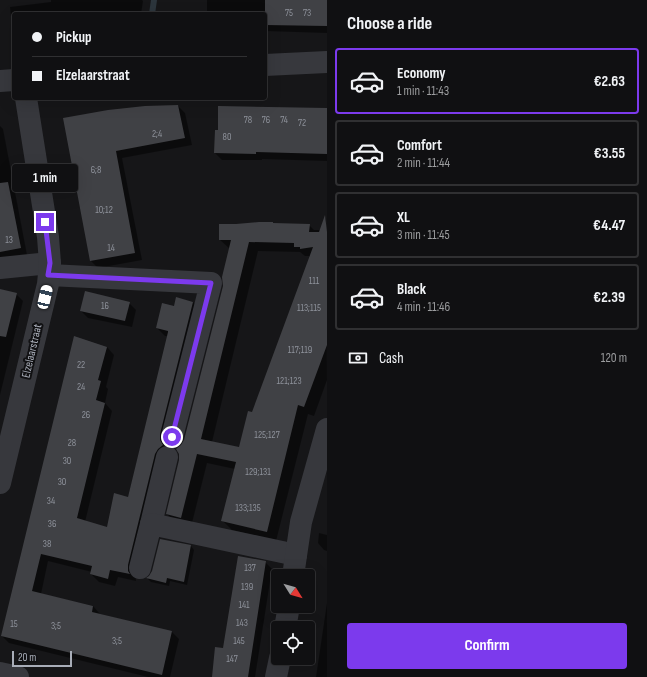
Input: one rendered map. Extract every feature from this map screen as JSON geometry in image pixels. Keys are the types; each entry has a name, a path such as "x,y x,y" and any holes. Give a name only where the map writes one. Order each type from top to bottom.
{"street":[{"path":"267,65 327,62"},
{"path":"0,80 12,80"},
{"name":"Elzelaarstraat","path":"0,483 48,284 48,238 26,100"},
{"path":"0,268 49,269 211,283 140,568"},
{"path":"150,524 294,566 301,522 327,429"},
{"path":"276,677 279,665"},
{"path":"0,673 18,677"}],"building":[{"path":"265,0 327,0 327,26 267,25 267,12 265,12"},
{"path":"178,105 185,138 116,151 135,253 90,261 63,118 108,110 145,106"},
{"path":"218,106 327,108 327,154 256,152 256,154 214,153 215,130 218,130"},
{"path":"8,182 21,248 0,252 0,183"},
{"path":"325,215 327,232 327,345 304,407 298,405 267,532 221,521 236,462 197,454 181,518 166,514 179,460 179,454 176,449 184,440 223,286 222,277 231,240 219,240 219,224 273,222 310,224 309,232 319,232","holes":["249,242 294,243 294,247 300,247 300,249 313,247 252,412 248,411 239,447 201,439"]},
{"path":"0,289 17,293 6,337 0,336"},
{"path":"85,291 130,302 125,321 80,311"},
{"path":"176,297 193,302 160,434 160,440 163,445 155,454 128,565 128,571 130,574 110,570 108,579 90,574 92,566 41,554 32,591 93,606 92,612 172,631 162,675 1,636 74,336 107,347 98,380 101,381 96,400 105,403 77,518 107,527 114,493 128,497 168,332 156,328 162,303 174,306"},
{"path":"160,539 191,545 184,582 167,578 166,583 146,578 152,571"},
{"path":"238,556 266,561 248,677 212,677 215,647 223,648"}],"waterway":[{"path":"152,12 154,0"}],"route":[{"path":"45,222 50,263 48,275 211,283 172,437"}]}
